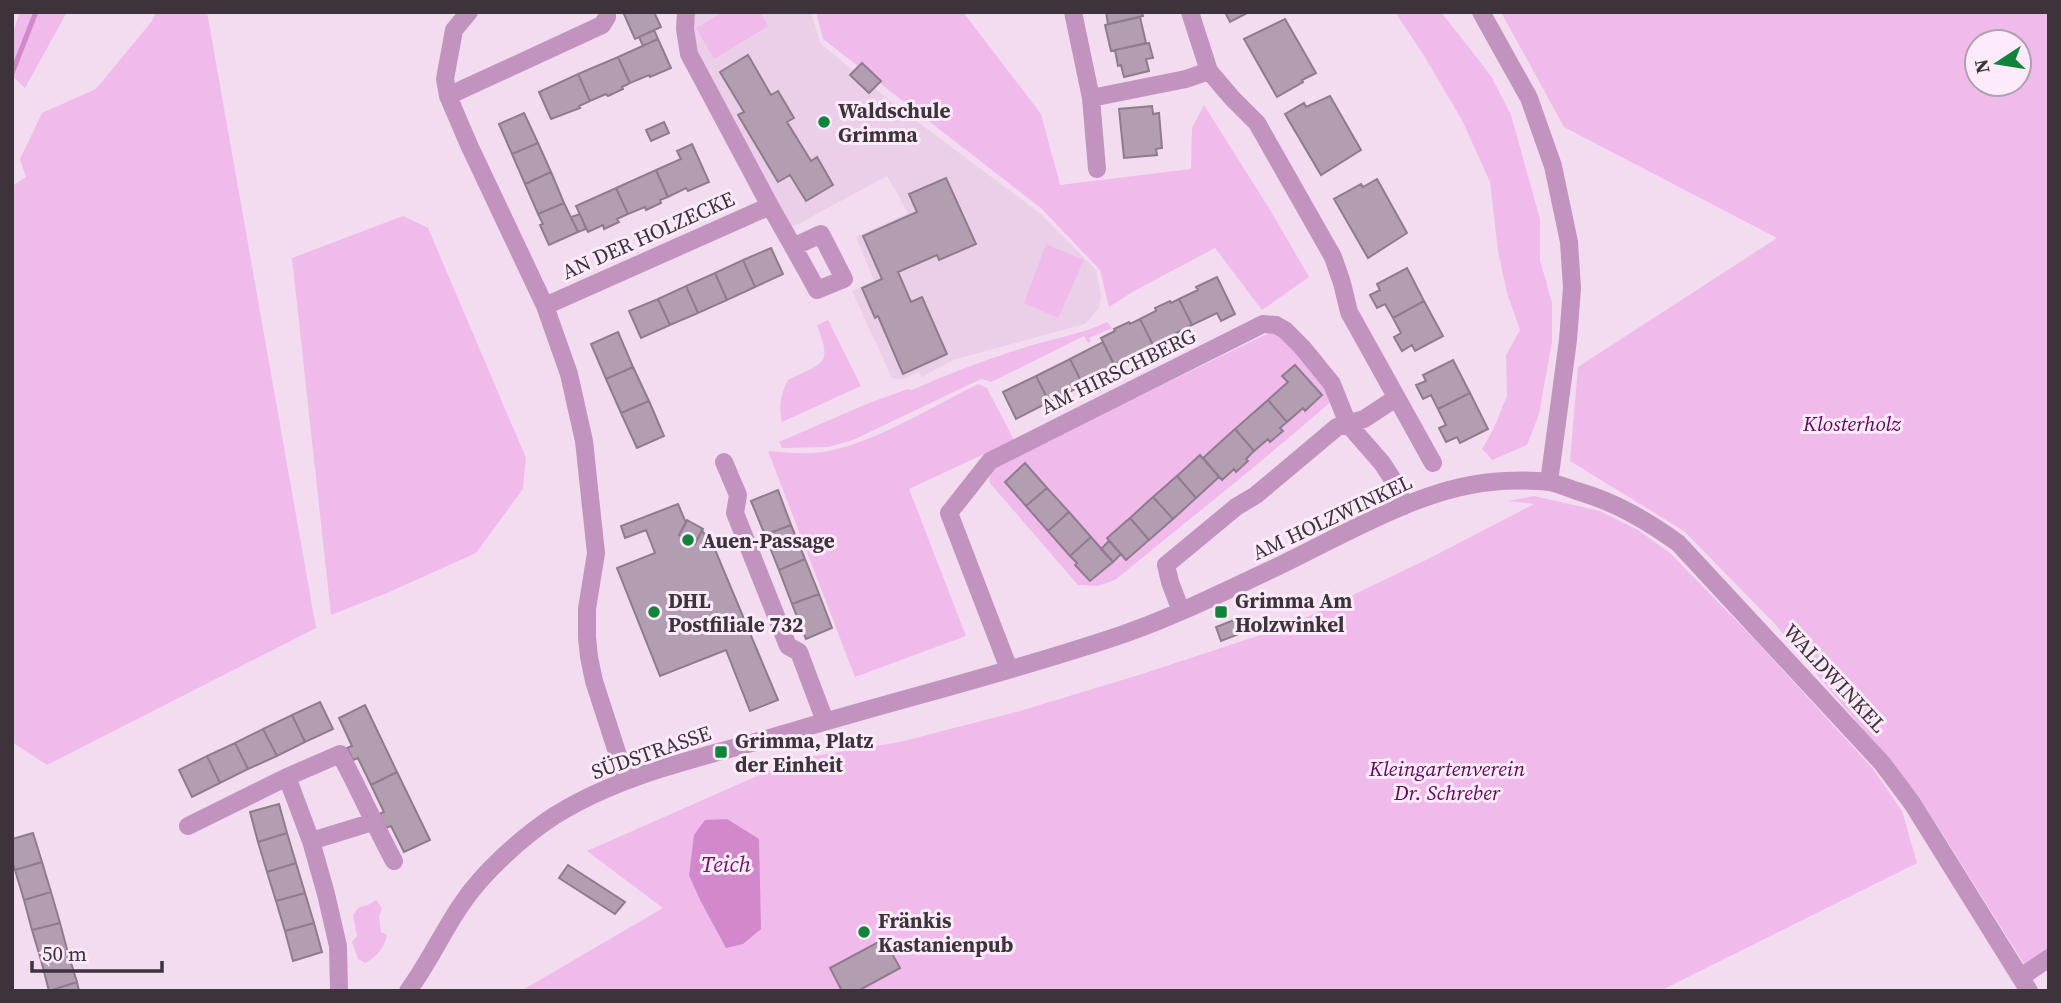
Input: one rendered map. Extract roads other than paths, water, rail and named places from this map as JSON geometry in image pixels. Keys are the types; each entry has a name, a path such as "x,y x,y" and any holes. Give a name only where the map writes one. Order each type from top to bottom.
{"street":[{"name":"AN DER HOLZECKE","path":"469,12 454,30 444,79 448,96 545,306 569,374 584,442 596,553 587,609 589,657 594,681 626,780"},
{"path":"448,96 601,25 607,12"},
{"name":"AN DER HOLZECKE","path":"686,12 685,29 689,54 793,247"},
{"path":"1073,12 1091,98 1097,169"},
{"path":"1190,12 1209,71 1231,98 1257,123 1333,257 1349,312 1433,463"},
{"path":"1481,12 1529,98 1553,166 1569,242 1572,288 1569,327 1549,482"},
{"path":"1091,98 1186,79 1209,71"},
{"name":"AN DER HOLZECKE","path":"545,306 771,206"},
{"name":"AM HIRSCHBERG","path":"1009,669 949,513 990,461 1263,324 1276,325 1285,330 1332,384 1348,424 1382,463 1395,483 1404,506"},
{"path":"1181,611 1166,565 1337,427 1364,419 1396,398"},
{"path":"724,462 738,495 735,513 788,646 799,652 825,721"},
{"name":"AM HOLZWINKEL","path":"825,721 1123,634 1181,611 1404,506 1445,491 1492,482 1549,482"},
{"name":"WALDWINKEL","path":"1549,482 1602,498 1644,519 1678,543 1882,763 1912,803 2025,984 2049,958"},
{"name":"SÜDSTRASSE","path":"408,991 463,902 513,849 550,819 626,780 825,721"},
{"path":"188,826 340,754 394,861"},
{"path":"287,777 311,841 338,946 339,991"},
{"path":"311,841 373,822"}],"water":[{"name":"Teich","path":"727,819 759,839 761,929 743,944 726,948 689,875 694,835 705,820"}],"waterway":[{"path":"12,73 36,12"}],"place":[{"name":"Waldschule Grimma","path":"824,122"},
{"name":"Auen-Passage","path":"688,540"},
{"name":"DHL Postfiliale 732","path":"654,612"},
{"name":"Grimma Am Holzwinkel","path":"1221,612"},
{"name":"Grimma, Platz der Einheit","path":"721,752"},
{"name":"Fränkis Kastanienpub","path":"864,932"}],"park label":[{"name":"Klosterholz","path":"1852,423"},
{"name":"Kleingartenverein Dr. Schreber","path":"1447,780"}]}
